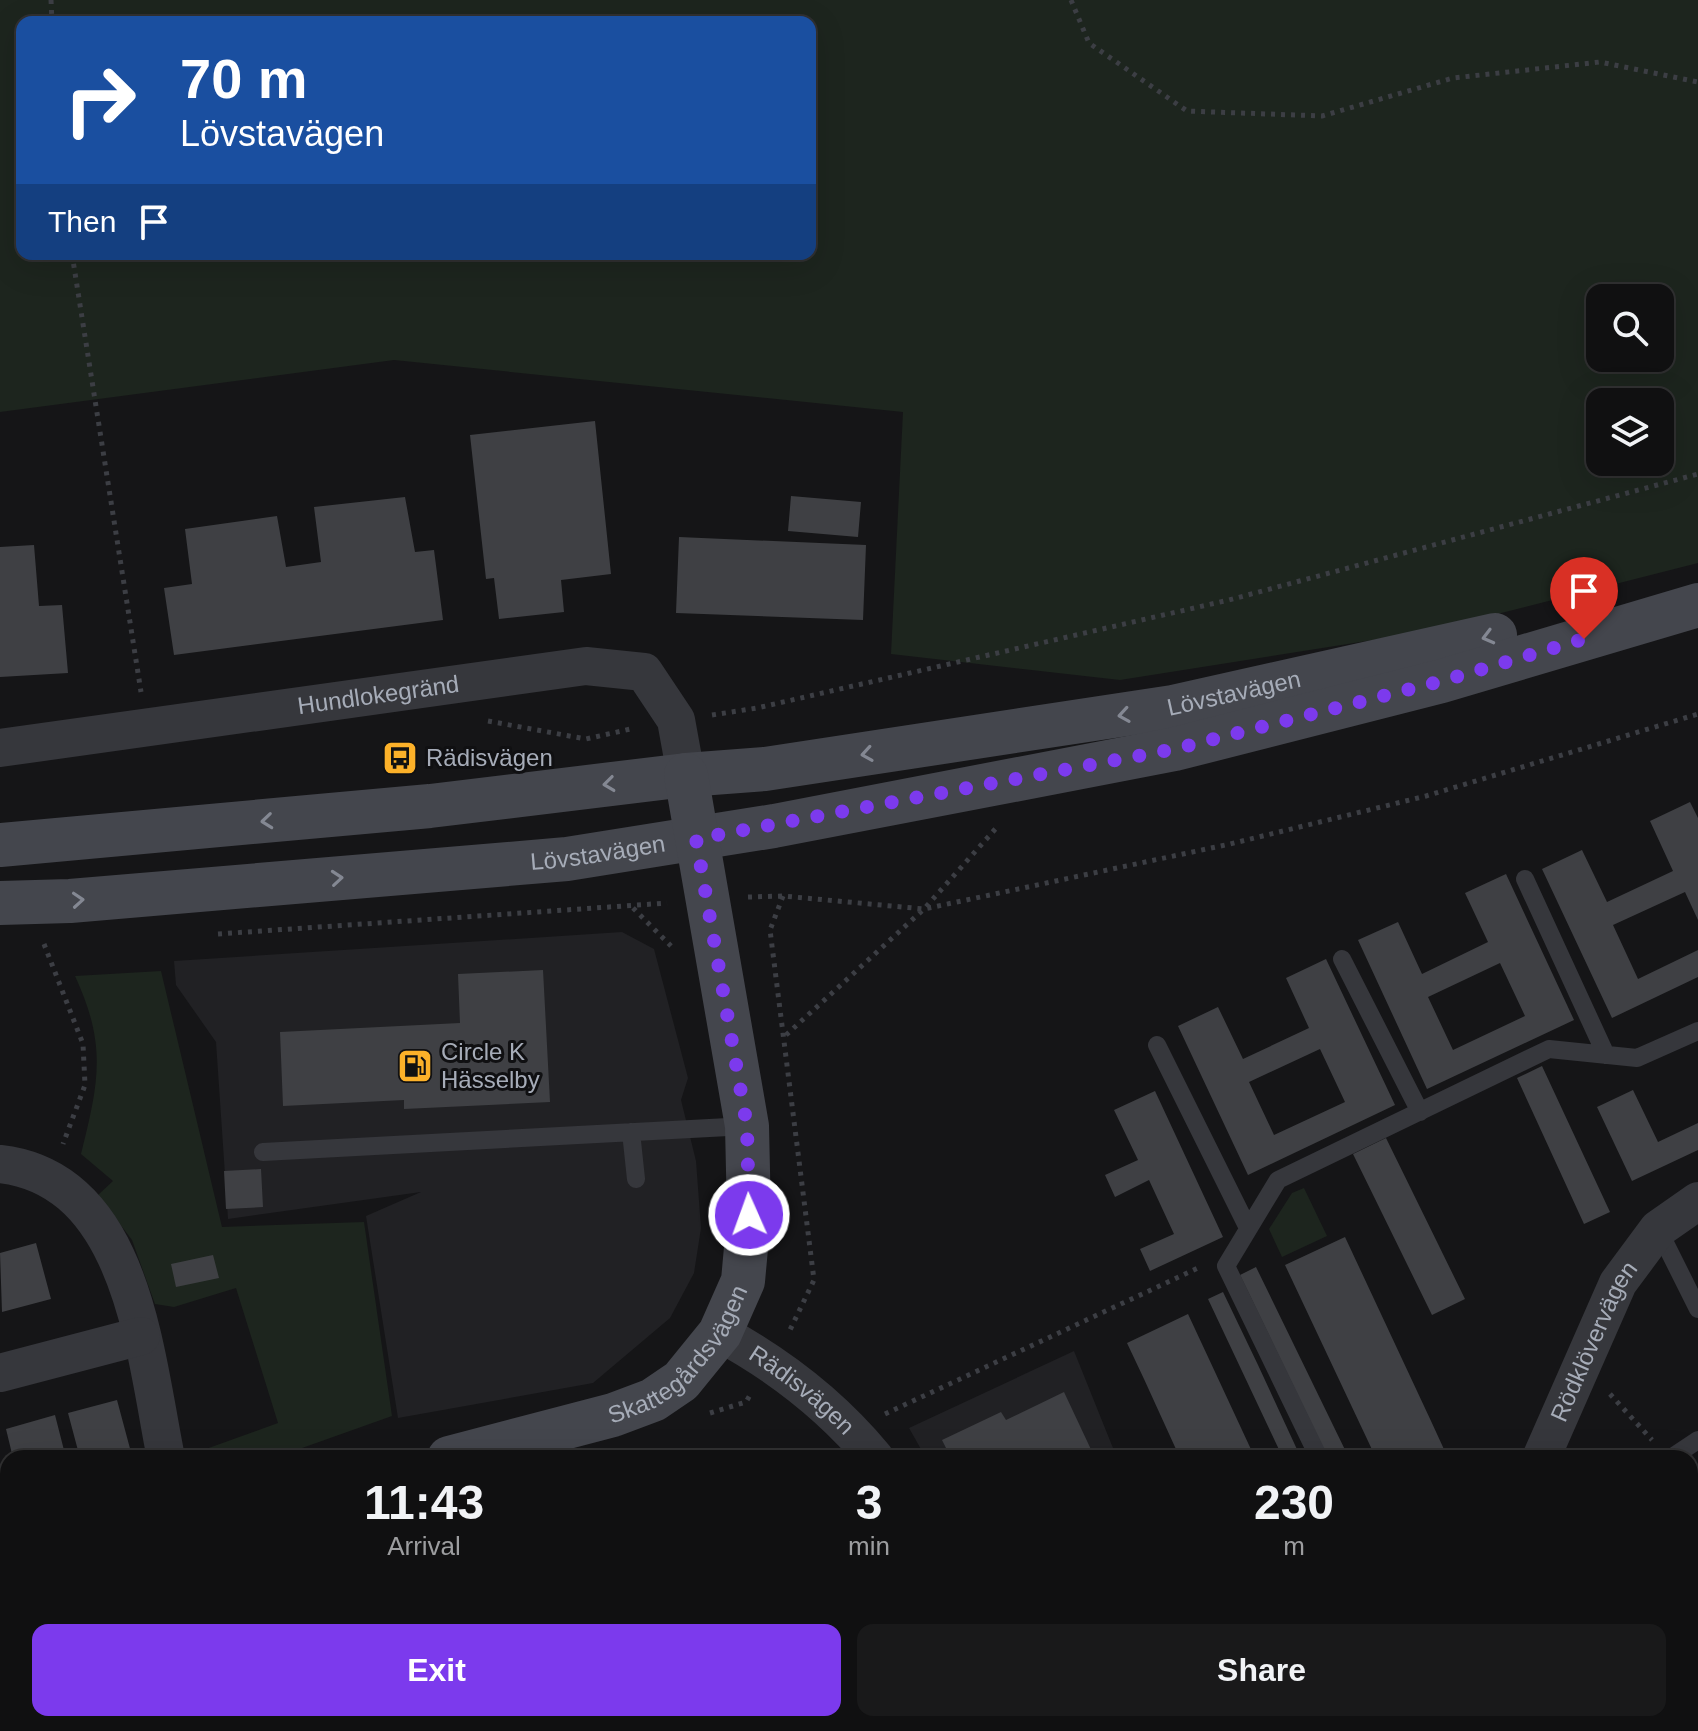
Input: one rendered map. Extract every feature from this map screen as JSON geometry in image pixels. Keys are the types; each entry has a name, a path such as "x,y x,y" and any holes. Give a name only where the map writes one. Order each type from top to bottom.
{"street":[{"name":"Lövstavägen","path":"0,845 414,807 686,775 765,769 1173,707 1439,650 1698,580"},
{"name":"Lövstavägen","path":"0,903 70,901 567,859 696,839 1175,749 1442,681 1698,605"},
{"name":"Hundlokegränd","path":"0,748 586,666 644,672 676,720 686,775"},
{"name":"Skattegårdsvägen","path":"480,1450 613,1415 653,1400 681,1381 720,1333 743,1281 749,1215 747,1126 705,899 686,775"},
{"path":"0,1164 52,1179 86,1208 112,1246 135,1307 164,1450"},
{"name":"Rödklövervägen","path":"1544,1450 1580,1363 1618,1283 1658,1229 1698,1201"},
{"name":"Rädisvägen","path":"720,1333 769,1360 863,1444"},
{"path":"0,1373 141,1336"}],"lane":[{"path":"1525,879 1606,1055"},
{"path":"1342,959 1420,1112"},
{"path":"1315,1450 1226,1266 1278,1180 1549,1049 1637,1058 1698,1031"},
{"path":"1157,1045 1248,1228"},
{"path":"263,1152 747,1126"},
{"path":"631,1132 636,1179"},
{"name":"Rödklövervägen","path":"1658,1229 1698,1309"},
{"path":"1673,1450 1698,1440"}],"path":[{"path":"1071,0 1089,43 1187,111 1322,116 1453,78 1600,62 1698,82"},
{"path":"73,260 146,727"},
{"path":"586,739 676,720 757,708 1229,600 1698,474"},
{"path":"204,935 783,896 924,909 1230,844 1426,796 1698,714"},
{"path":"786,1035 924,909 1005,818"},
{"path":"30,946 60,943"},
{"path":"44,944 83,1044 85,1085 52,1179"},
{"path":"863,1444 1192,1269 1226,1266"},
{"path":"1580,1363 1662,1450"}],"shaded area":[{"path":"0,0 1698,0 1698,563 1430,631 1120,680 891,654 903,412 394,360 0,412"},
{"path":"622,932 654,949 688,1078 681,1100 696,1161 701,1228 694,1273 670,1318 593,1383 398,1418 366,1216 421,1192 228,1219 216,1042 176,985 174,961"},
{"path":"161,971 222,1227 364,1222 392,1416 296,1450 203,1450 278,1423 236,1288 174,1307 155,1304 132,1240 98,1195 113,1181 81,1154 92,1106 97,1064 92,1023 75,976"},
{"path":"1304,1188 1327,1236 1282,1257 1269,1229 1292,1193"},
{"path":"1074,1351 1114,1450 921,1450 909,1428"}],"building":[{"path":"595,421 611,574 561,580 564,612 499,619 494,578 486,579 470,435"},
{"path":"791,496 861,502 858,537 788,531"},
{"path":"405,497 415,552 434,550 443,620 174,655 164,588 192,584 185,529 277,516 286,567 321,562 314,507"},
{"path":"679,537 866,545 863,620 676,613"},
{"path":"34,545 39,606 62,605 68,673 0,677 0,547"},
{"path":"1690,802 1698,818 1698,920 1685,892 1613,925 1638,979 1698,950 1698,977 1612,1018 1542,869 1582,850 1607,902 1673,871 1650,821"},
{"path":"1506,874 1574,1020 1427,1089 1358,940 1398,922 1422,974 1488,942 1465,893","holes":["1500,963 1525,1016 1453,1050 1428,997"]},
{"path":"1326,959 1395,1105 1248,1175 1178,1026 1218,1007 1243,1059 1309,1028 1286,978","holes":["1320,1049 1345,1102 1274,1135 1249,1082"]},
{"name":"Circle K Hässelby","path":"543,970 550,1102 404,1109 404,1100 283,1106 280,1032 460,1023 458,974"},
{"path":"1542,1066 1610,1212 1584,1224 1517,1078"},
{"path":"1633,1090 1658,1142 1698,1123 1698,1150 1632,1181 1597,1107"},
{"path":"1155,1091 1223,1237 1150,1271 1140,1249 1174,1234 1149,1180 1115,1197 1105,1175 1138,1160 1114,1110"},
{"path":"1386,1138 1465,1299 1432,1315 1353,1154"},
{"path":"261,1169 263,1207 226,1209 224,1171"},
{"path":"1345,1237 1444,1450 1372,1450 1285,1265"},
{"path":"36,1243 51,1299 2,1312 0,1253"},
{"path":"213,1255 219,1278 176,1287 171,1264"},
{"path":"1256,1267 1345,1450 1324,1450 1240,1275"},
{"path":"1223,1292 1297,1450 1279,1450 1208,1299"},
{"path":"1188,1314 1251,1450 1176,1450 1127,1343"},
{"path":"1064,1392 1091,1450 947,1450 942,1440 1001,1412 1006,1420"},
{"path":"117,1400 130,1450 78,1450 68,1413"},
{"path":"55,1415 64,1450 11,1450 6,1429"}],"place":[{"name":"Rädisvägen","path":"400,758"},
{"name":"Circle K Hässelby","path":"415,1066"}],"route":[{"path":"749,1215 747,1126 696,839 1175,749 1442,681 1584,639"}]}
